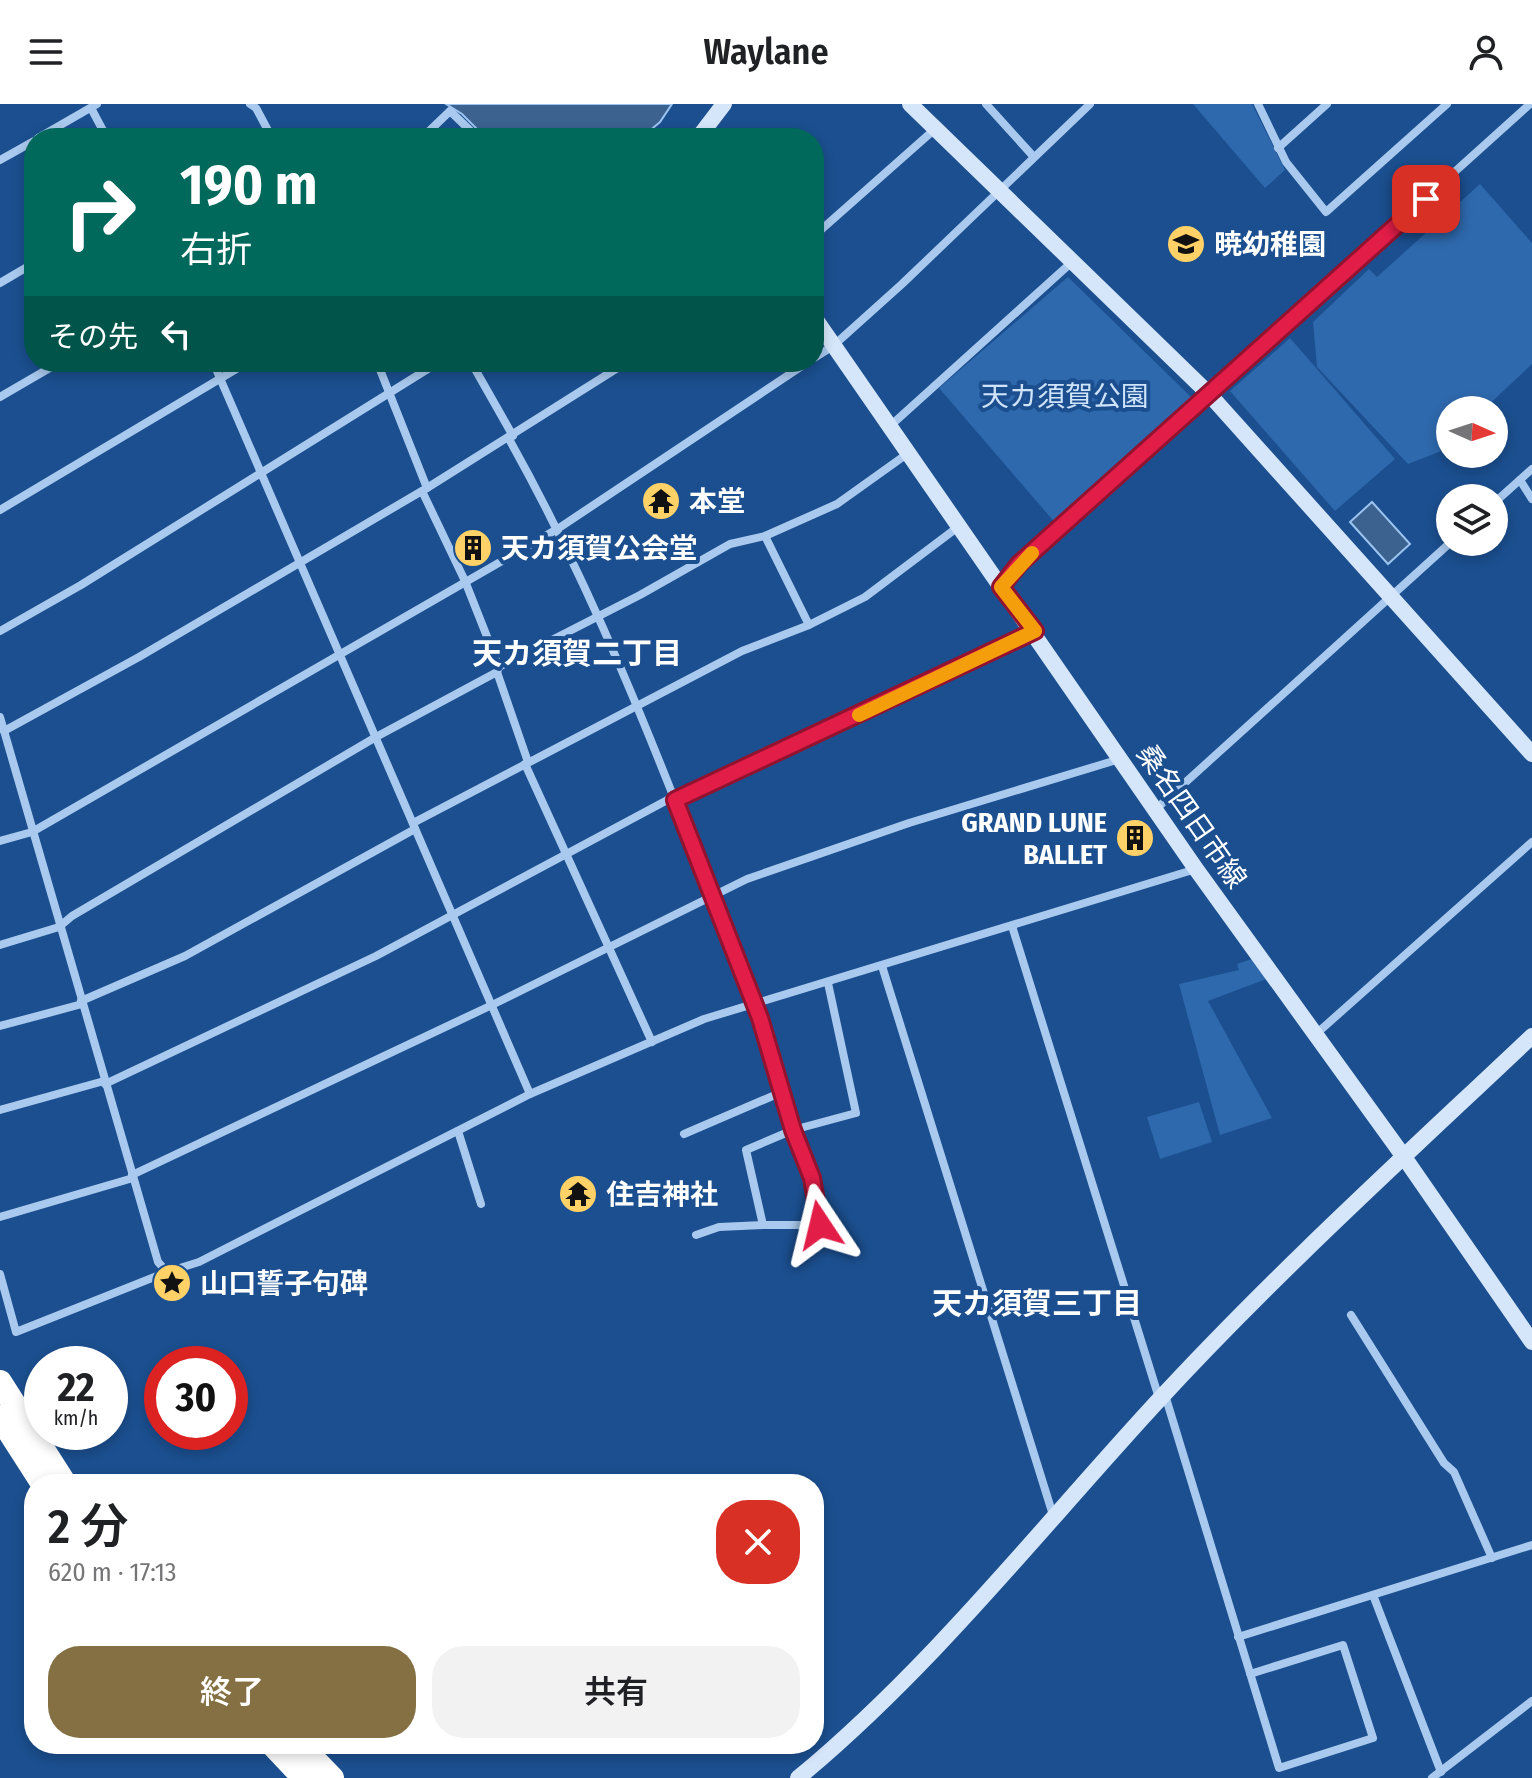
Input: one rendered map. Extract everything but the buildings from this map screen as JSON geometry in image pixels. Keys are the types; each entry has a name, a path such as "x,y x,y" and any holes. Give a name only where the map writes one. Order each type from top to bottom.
{"highway":[{"path":"0,1382 59,1474"},
{"path":"0,1417 37,1474"},
{"path":"281,1754 304,1778"},
{"path":"309,1754 332,1778"}],"street":[{"path":"250,104 256,108 267,128"},
{"path":"706,128 724,104"},
{"path":"910,104 1075,260 1209,394 1532,754"},
{"path":"986,104 1033,156"},
{"path":"1258,104 1278,148 1305,190 1326,212 1447,104"},
{"path":"1278,148 1327,104"},
{"path":"1001,587 1019,564 1530,104"},
{"path":"824,352 1002,192 1010,184 1011,177 1087,105"},
{"path":"55,128 94,106 103,128"},
{"path":"432,128 450,111 468,128"},
{"path":"824,227 936,128"},
{"path":"0,160 24,146"},
{"path":"888,428 1075,260"},
{"path":"0,283 24,269"},
{"name":"桑名四日市線","path":"824,332 888,428 1035,631 1196,869 1404,1157 1532,1342"},
{"path":"0,397 43,372"},
{"path":"218,372 530,1094"},
{"path":"0,510 232,372"},
{"path":"381,372 498,669 527,763 566,856 652,1042"},
{"path":"0,631 81,585 423,372"},
{"path":"476,372 559,528 638,709 753,1004 793,1130 812,1178 820,1225 719,1227 696,1235"},
{"path":"3,735 511,438 612,372"},
{"path":"0,841 32,832 559,528 793,372"},
{"path":"0,945 59,927 174,854 376,737 730,544 765,536 837,504 907,454"},
{"path":"1508,491 1532,469"},
{"path":"1520,480 1532,499"},
{"path":"0,1026 81,1002 185,956 527,763 638,709 742,651 809,625 865,597 958,527"},
{"path":"765,536 809,625"},
{"path":"1155,810 1436,556"},
{"path":"0,1110 105,1082 246,1020 454,916 674,798 1035,631"},
{"path":"0,717 132,1177 158,1262 167,1272"},
{"path":"0,1217 132,1177 610,948 712,895 823,851 1120,759"},
{"path":"1316,1034 1532,842"},
{"path":"0,1274 16,1332 199,1262 530,1094 704,1019 1196,869"},
{"path":"1012,926 1279,1768 1373,1738 1343,1645 1250,1674"},
{"path":"882,966 1053,1515"},
{"path":"763,1225 746,1150 793,1130 856,1113 828,983"},
{"path":"798,1778 892,1695 1162,1396 1262,1292 1532,1036"},
{"path":"684,1134 782,1092"},
{"path":"458,1131 481,1204"},
{"path":"1351,1315 1444,1463 1454,1472 1492,1558"},
{"path":"1238,1637 1532,1545"},
{"path":"1373,1595 1441,1772"},
{"path":"1432,1778 1532,1701"}],"green space":[{"path":"1193,104 1252,104 1285,170 1265,188"},
{"path":"1480,184 1532,243 1532,364 1498,396 1436,396 1436,453 1408,464 1317,367 1313,322 1369,269 1377,277"},
{"name":"天カ須賀公園","path":"1068,277 1192,398 1057,525 939,388"},
{"path":"1290,338 1395,459 1335,511 1230,391"},
{"path":"1255,958 1269,978 1208,1001 1272,1118 1220,1135 1179,984 1239,970 1237,964"},
{"path":"1199,1102 1212,1142 1160,1159 1147,1117"}],"shaded area":[{"path":"446,104 672,104 653,128 476,128"},
{"path":"1372,502 1410,544 1388,564 1350,522"}],"slow traffic":[{"path":"859,715 1035,631 1001,587 1032,553"}],"place":[{"name":"暁幼稚園","path":"1186,244"},
{"name":"本堂","path":"661,501"},
{"name":"天カ須賀公会堂","path":"473,548"},
{"name":"GRAND LUNE BALLET","path":"1135,838"},
{"name":"住吉神社","path":"578,1194"},
{"name":"山口誓子句碑","path":"172,1283"}],"district":[{"name":"天カ須賀二丁目","path":"577,654"},
{"name":"天カ須賀三丁目","path":"1037,1304"}],"route":[{"path":"820,1225 812,1178 793,1130 760,1018 675,800 1035,631 1001,587 1019,564 1426,199"}]}
